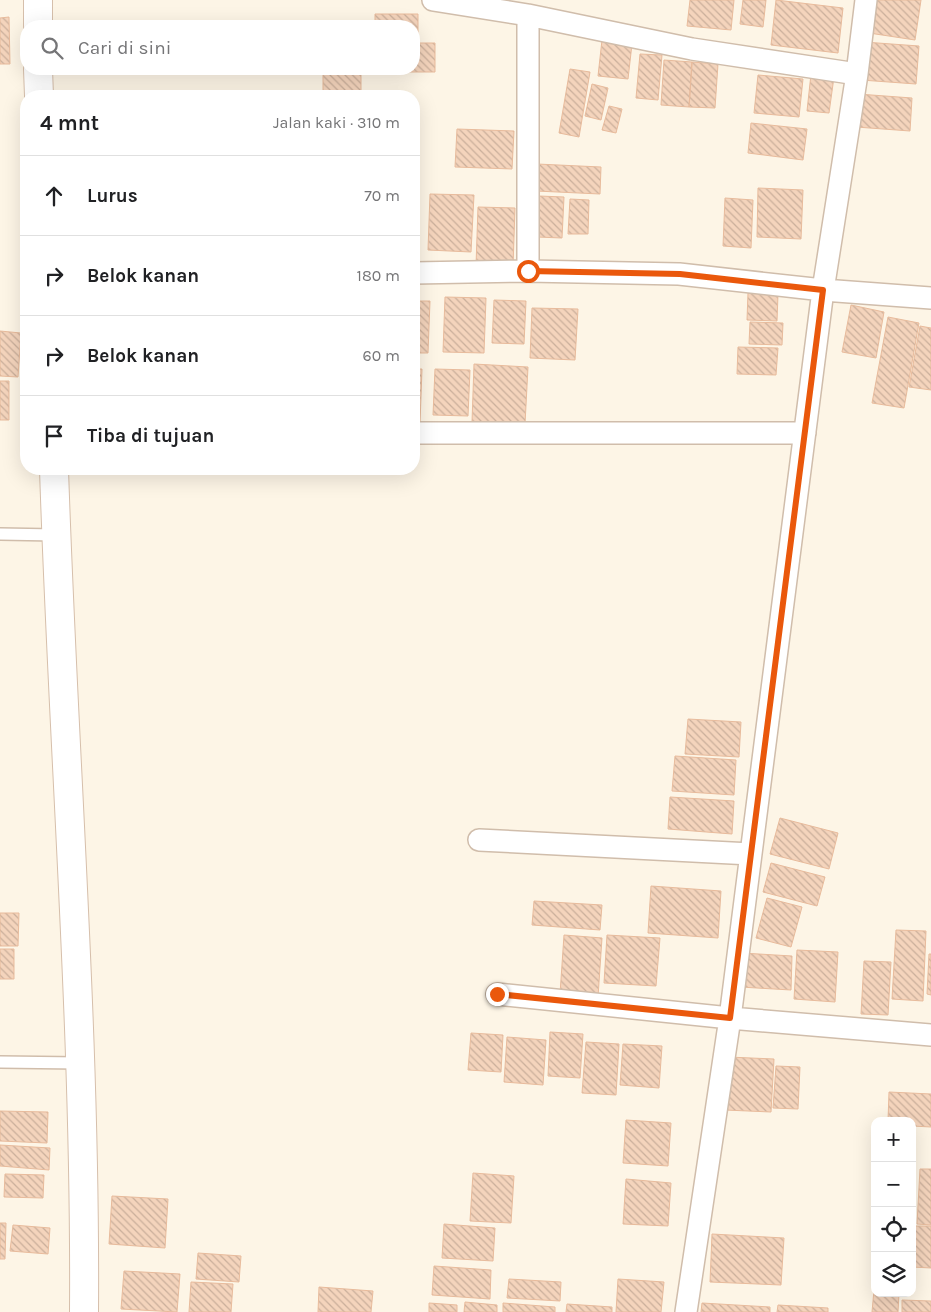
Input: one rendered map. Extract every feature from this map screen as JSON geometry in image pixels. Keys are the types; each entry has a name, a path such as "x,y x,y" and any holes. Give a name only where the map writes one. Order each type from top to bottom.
{"street":[{"path":"38,0 38,20"},
{"path":"433,0 528,15 692,49 858,74"},
{"path":"686,1312 730,1018 823,290 858,74 866,0"},
{"path":"528,15 528,271"},
{"path":"38,75 39,90"},
{"path":"420,273 528,271 680,274 823,290 931,298"},
{"path":"420,433 805,433"},
{"path":"54,475 80,1063 85,1221 84,1312"},
{"path":"479,840 751,854"},
{"path":"497,994 730,1018 931,1035"}],"lane":[{"path":"0,534 56,535"},
{"path":"0,1062 80,1063"}],"building":[{"path":"690,0 734,0 731,30 687,26"},
{"path":"743,0 766,0 763,27 740,24"},
{"path":"776,0 843,8 838,53 771,45"},
{"path":"874,0 921,0 915,40 869,33"},
{"path":"375,14 418,14 418,20 375,20"},
{"path":"9,17 10,64 0,64 0,18"},
{"path":"602,40 632,44 628,79 598,76"},
{"path":"864,42 919,46 916,84 861,80"},
{"path":"420,43 435,43 435,72 420,72"},
{"path":"640,54 662,55 658,100 636,98"},
{"path":"664,60 692,62 689,107 661,105"},
{"path":"692,62 718,64 715,108 689,107"},
{"path":"570,69 590,72 579,137 559,133"},
{"path":"811,74 834,77 829,113 807,111"},
{"path":"323,75 361,75 361,90 323,90"},
{"path":"758,75 803,79 799,117 754,113"},
{"path":"592,84 608,88 601,120 585,116"},
{"path":"858,94 912,98 910,131 856,127"},
{"path":"609,106 622,109 616,133 602,130"},
{"path":"751,123 807,129 803,160 748,153"},
{"path":"457,129 514,131 512,169 455,167"},
{"path":"537,164 601,167 600,194 536,191"},
{"path":"758,188 803,190 801,239 757,237"},
{"path":"430,194 474,195 471,252 428,250"},
{"path":"539,196 564,197 562,238 537,237"},
{"path":"725,198 753,200 751,248 723,246"},
{"path":"570,199 589,200 588,234 568,234"},
{"path":"478,207 515,208 513,267 476,266"},
{"path":"748,293 778,294 777,321 747,320"},
{"path":"445,297 486,298 484,353 443,352"},
{"path":"494,300 526,301 524,344 492,343"},
{"path":"420,301 430,301 428,353 420,353"},
{"path":"851,305 884,312 876,358 842,352"},
{"path":"532,308 578,309 575,360 530,358"},
{"path":"888,317 919,323 904,408 872,403"},
{"path":"750,322 783,323 782,345 749,344"},
{"path":"920,326 931,328 931,390 909,387"},
{"path":"0,331 20,333 18,377 0,376"},
{"path":"738,347 778,348 776,375 737,374"},
{"path":"474,364 528,367 525,424 472,422"},
{"path":"420,369 422,369 420,423"},
{"path":"435,369 470,370 468,416 433,415"},
{"path":"0,381 9,381 9,420 0,420"},
{"path":"688,719 741,722 739,757 685,754"},
{"path":"675,756 736,760 734,795 672,791"},
{"path":"670,797 734,801 732,834 668,829"},
{"path":"780,818 838,833 829,869 770,854"},
{"path":"771,863 825,877 817,906 763,892"},
{"path":"651,886 721,891 718,938 648,933"},
{"path":"767,898 802,907 791,947 756,938"},
{"path":"534,901 602,905 600,930 532,925"},
{"path":"0,913 19,913 18,946 0,946"},
{"path":"896,930 926,931 923,1001 892,999"},
{"path":"564,935 602,938 598,997 560,994"},
{"path":"607,935 660,938 656,986 604,983"},
{"path":"0,949 14,949 14,979 0,979"},
{"path":"797,950 838,952 835,1002 794,999"},
{"path":"742,953 792,956 791,990 740,987"},
{"path":"929,954 931,954 931,995 927,994"},
{"path":"864,961 891,962 888,1015 861,1014"},
{"path":"550,1032 583,1034 580,1078 548,1076"},
{"path":"471,1033 503,1035 501,1072 468,1070"},
{"path":"507,1037 546,1040 543,1085 504,1082"},
{"path":"586,1042 619,1044 616,1095 582,1093"},
{"path":"623,1044 662,1046 659,1088 620,1085"},
{"path":"728,1057 774,1059 771,1112 725,1110"},
{"path":"776,1066 800,1067 798,1109 773,1108"},
{"path":"889,1092 931,1094 931,1127 916,1126 916,1117 888,1117"},
{"path":"0,1111 48,1112 47,1143 0,1141"},
{"path":"626,1120 671,1123 668,1166 623,1163"},
{"path":"0,1145 50,1148 49,1170 0,1166"},
{"path":"920,1169 931,1169 931,1225 917,1224"},
{"path":"473,1173 514,1176 511,1223 470,1221"},
{"path":"5,1174 44,1175 43,1198 4,1197"},
{"path":"626,1179 671,1183 668,1226 623,1224"},
{"path":"112,1196 168,1199 165,1248 109,1244"},
{"path":"0,1223 6,1223 5,1259 0,1259"},
{"path":"444,1224 495,1228 493,1261 442,1258"},
{"path":"13,1225 50,1228 48,1254 10,1251"},
{"path":"916,1226 931,1226 931,1268 916,1267"},
{"path":"712,1234 784,1238 781,1285 710,1282"},
{"path":"198,1253 241,1256 239,1282 196,1279"},
{"path":"434,1266 491,1270 490,1299 432,1295"},
{"path":"124,1271 180,1274 177,1312 121,1309"},
{"path":"509,1279 561,1282 560,1301 507,1298"},
{"path":"618,1279 664,1282 661,1312 616,1312"},
{"path":"191,1282 233,1284 231,1312 189,1312"},
{"path":"319,1287 373,1291 371,1312 318,1312"},
{"path":"873,1297 899,1297 898,1312 872,1312"},
{"path":"902,1300 931,1301 931,1312 902,1312"},
{"path":"465,1302 497,1305 497,1312 464,1312"},
{"path":"429,1303 457,1305 457,1312 429,1312"},
{"path":"503,1303 555,1307 555,1312 503,1312"},
{"path":"702,1303 770,1307 770,1312 701,1312"},
{"path":"567,1304 612,1307 612,1312 566,1312"},
{"path":"778,1305 828,1308 828,1312 777,1312"}],"route":[{"path":"497,994 730,1018 823,290 680,274 528,271"}]}
